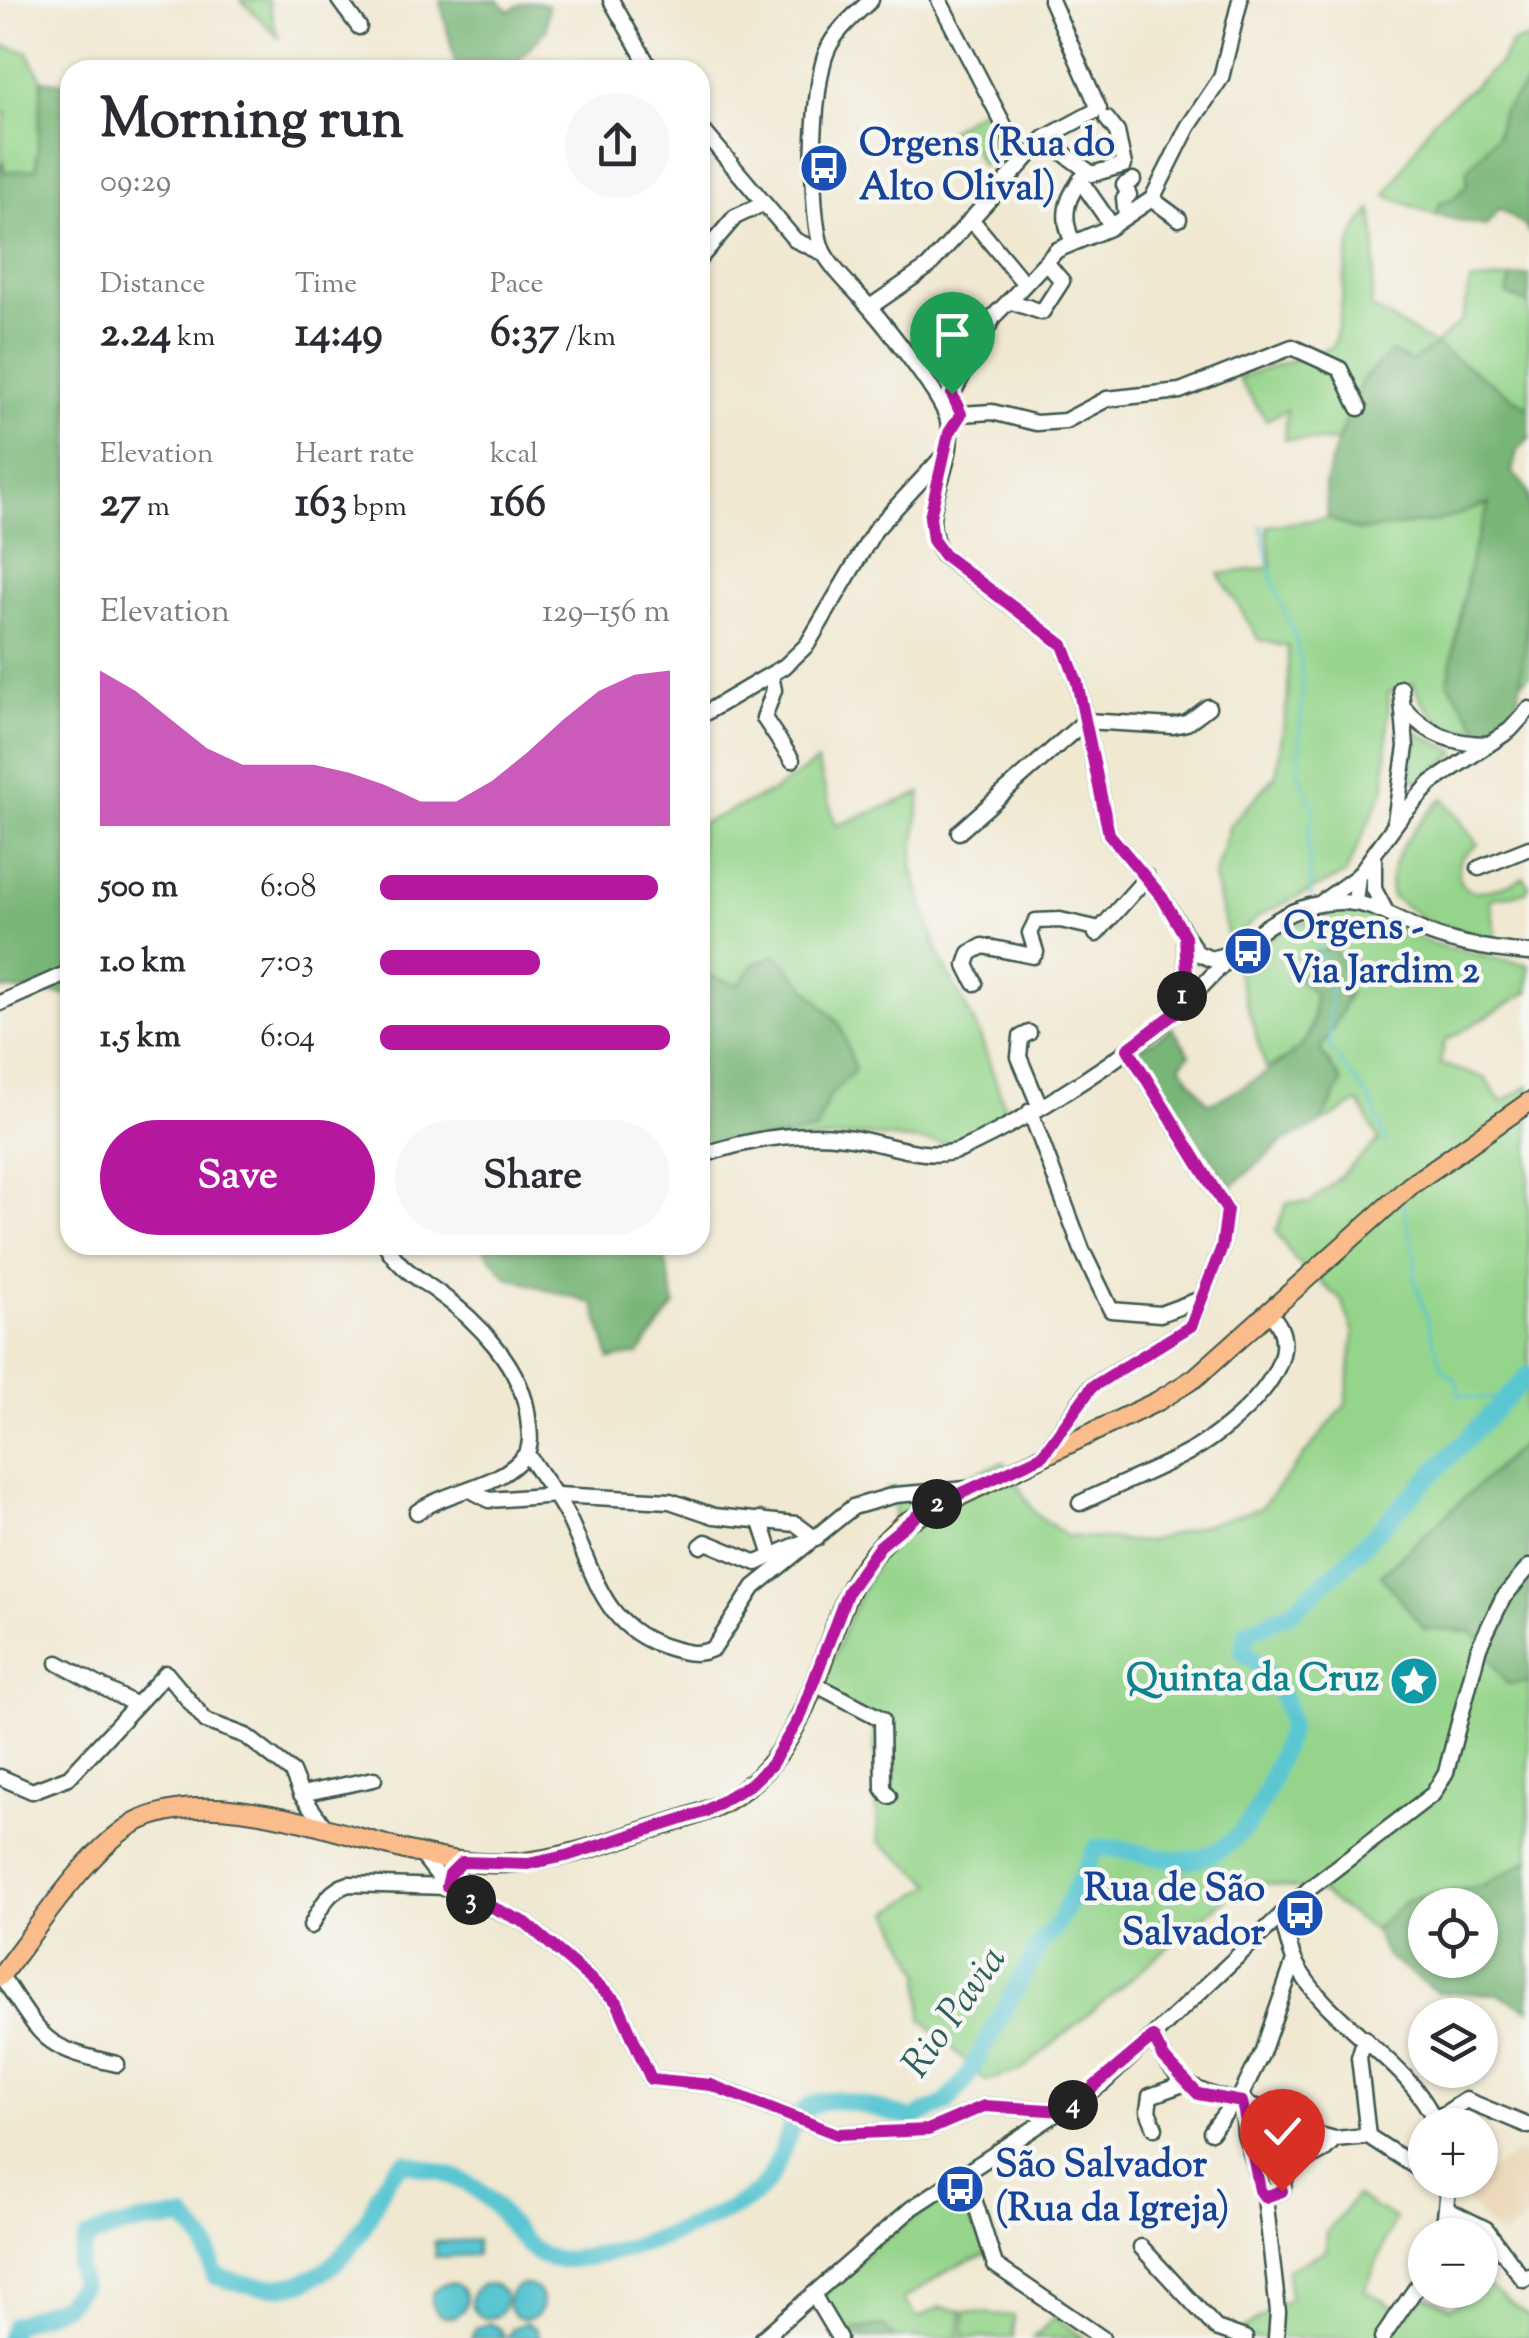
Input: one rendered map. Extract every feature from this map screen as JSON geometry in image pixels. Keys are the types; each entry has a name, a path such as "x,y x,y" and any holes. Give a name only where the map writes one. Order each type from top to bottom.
{"main road":[{"path":"0,1976 97,1854 134,1824 182,1807 212,1806 453,1860 528,1864 566,1856 725,1802 771,1765 815,1684 848,1591 872,1556 920,1503 967,1489 1042,1456 1063,1437 1090,1434 1195,1378 1410,1184 1529,1102"}],"street":[{"path":"340,0 359,27"},
{"path":"611,0 644,60"},
{"path":"871,0 828,46 818,81 815,228 824,252 945,411 949,433 930,517 933,540 944,555 1063,645 1085,721 1109,834 1147,877 1208,980"},
{"path":"938,0 1023,162"},
{"path":"1051,0 1103,114 1121,142 1124,165 1083,176 1072,187 1064,220 1073,242"},
{"path":"952,394 994,316 1024,283 1073,242 1112,226 1152,200 1188,128 1220,78 1240,1"},
{"path":"870,308 928,267 1044,139 1103,114"},
{"path":"710,139 780,223 806,247 824,252"},
{"path":"1044,139 1083,176 1112,226"},
{"path":"1113,168 1129,183 1129,195 1124,199 1126,216"},
{"path":"1152,200 1179,219"},
{"path":"710,247 735,218 764,204"},
{"path":"970,220 1024,283"},
{"path":"780,223 804,232 815,228"},
{"path":"1009,301 1042,312 1062,281 1046,262"},
{"path":"961,414 992,412 1036,423 1066,422 1107,399 1180,391 1292,347 1340,369 1359,408"},
{"path":"931,391 952,394"},
{"path":"952,394 961,414"},
{"path":"949,433 961,414"},
{"path":"710,710 771,676 820,629 876,530 947,452"},
{"path":"771,676 774,690 764,718 792,760"},
{"path":"1394,826 1406,747 1401,688"},
{"path":"958,832 1085,721 1173,726 1187,723 1208,707"},
{"path":"1405,708 1424,729 1440,737 1490,744"},
{"path":"1356,903 1368,870 1394,826 1431,784 1490,744 1529,709"},
{"path":"1478,868 1529,848"},
{"path":"710,1153 748,1142 824,1136 951,1153 1034,1108 1128,1049 1178,1011 1235,952 1273,922 1319,904 1368,870"},
{"path":"1368,870 1385,910"},
{"path":"975,983 966,965 970,953 983,946 1033,956 1036,952 1030,933 1036,921 1060,920 1098,932 1147,877"},
{"path":"1319,904 1356,903 1385,910 1442,936 1529,953"},
{"path":"1195,956 1235,952"},
{"path":"1178,1011 1195,956"},
{"path":"1,1001 60,976"},
{"path":"1028,1033 1021,1037 1020,1058 1034,1108 1091,1272 1111,1310 1116,1314 1160,1314 1202,1299"},
{"path":"1063,1437 1070,1414 1092,1387 1191,1326 1222,1247 1227,1210 1128,1049"},
{"path":"392,1255 503,1355 526,1402 530,1442 526,1454 469,1489 417,1512"},
{"path":"1080,1503 1193,1450 1252,1402 1272,1378 1285,1348 1284,1330 1270,1314"},
{"path":"1070,1414 1076,1431 1090,1434"},
{"path":"526,1454 557,1495 613,1613 630,1634 692,1655 714,1648 754,1587 853,1506 895,1495 920,1503"},
{"path":"469,1489 489,1500 557,1495 649,1499 714,1516 796,1524 816,1540"},
{"path":"895,1495 906,1504 904,1523"},
{"path":"760,1519 772,1556"},
{"path":"701,1546 706,1542 757,1563 816,1540"},
{"path":"763,2338 912,2208 1065,2111 1153,2037 1309,1889 1433,1794 1446,1772 1479,1647 1502,1598 1529,1567"},
{"path":"58,1663 136,1706"},
{"path":"0,1777 32,1791 70,1777 166,1673 206,1721 246,1736 292,1772 301,1794 328,1831"},
{"path":"815,1684 882,1719 883,1788 889,1796"},
{"path":"301,1794 374,1779"},
{"path":"421,1854 444,1883 526,1923 603,1988 626,2018 644,2072 651,2079 711,2085 837,2134 898,2135 928,2130 971,2108 1065,2111"},
{"path":"444,1883 453,1860"},
{"path":"312,1926 324,1901 337,1887 444,1883"},
{"path":"1282,1918 1294,1961 1311,1984 1401,2073 1426,2108"},
{"path":"1211,2132 1238,2101 1262,2053 1294,1961"},
{"path":"0,1976 22,2011 62,2051 117,2064"},
{"path":"1153,2037 1198,2094 1264,2110 1270,2106 1293,2128 1334,2139 1368,2136 1408,2162"},
{"path":"1365,2038 1359,2058 1368,2136"},
{"path":"1155,2128 1148,2111 1150,2096 1186,2083"},
{"path":"1455,2108 1466,2100 1485,2108"},
{"path":"1238,2101 1265,2197 1278,2312 1276,2338"},
{"path":"1028,2108 1043,2124"},
{"path":"1498,2113 1529,2126"},
{"path":"1244,2119 1281,2140 1293,2128"},
{"path":"1265,2197 1282,2191 1288,2170 1323,2151 1334,2139"},
{"path":"966,2174 996,2265 1102,2338"},
{"path":"1446,2218 1449,2198"},
{"path":"1448,2210 1476,2220 1524,2280 1529,2276"},
{"path":"1142,2247 1216,2328 1246,2338"},
{"path":"814,2296 839,2338"},
{"path":"1382,2338 1408,2300"}],"shaded area":[{"path":"1519,2152 1529,2160 1529,2216 1501,2239 1498,2218 1482,2218 1464,2198 1498,2198 1498,2166"}],"green space":[{"path":"241,0 268,0 278,37"},
{"path":"440,0 498,0 509,11 523,3 548,5 546,30 518,60 455,60"},
{"path":"1529,38 1529,85 1502,112 1497,136 1468,170 1467,184 1453,199 1441,202 1435,215 1386,196 1433,120 1499,64 1512,43"},
{"path":"0,45 28,52 42,80 36,169 5,172 2,142 7,113 0,114"},
{"path":"42,80 60,83 60,994 0,989 0,161 5,172 36,169"},
{"path":"1526,84 1529,234 1525,226 1499,208 1486,226 1435,215 1441,202 1453,199 1467,185 1467,170 1497,136 1502,112"},
{"path":"982,109 1004,154 981,165 971,145 961,149 947,131"},
{"path":"1372,210 1376,241 1371,307 1435,345 1412,362 1363,379 1337,442 1284,439 1287,410 1266,420 1238,378 1332,347 1348,257 1360,224"},
{"path":"1529,275 1529,304 1507,295 1511,278"},
{"path":"1511,278 1507,295 1529,304 1529,408 1435,345 1462,320 1470,282"},
{"path":"1435,345 1529,408 1529,438 1517,451 1512,472 1529,497 1522,673 1510,716 1479,728 1448,682 1472,553 1489,504 1438,521 1358,531 1328,518 1325,484 1337,442 1363,379 1391,352 1412,362"},
{"path":"1490,503 1472,553 1448,682 1479,728 1456,728 1438,720 1413,684 1389,692 1385,788 1345,874 1260,915 1229,942 1214,877 1230,825 1276,775 1288,696 1288,647 1259,640 1219,574 1272,567 1267,526 1328,518 1358,531 1438,521"},
{"path":"1529,578 1529,675 1520,684"},
{"path":"1415,732 1457,752 1421,782 1411,778"},
{"path":"817,762 836,826 921,793 912,867 938,953 979,1033 1007,1113 955,1145 865,1135 710,1150 710,820 772,792"},
{"path":"1443,798 1478,844 1461,858 1461,884 1468,889 1490,890 1524,877 1529,886 1526,892 1490,899 1497,939 1431,924 1392,897 1390,883 1398,856 1414,830"},
{"path":"1342,911 1371,914 1432,944 1529,965 1528,992 1445,1041 1440,1064 1485,1078 1501,1102 1529,1086 1529,1372 1525,1411 1529,1413 1529,1438 1381,1575 1424,1629 1473,1632 1507,1683 1529,1682 1529,1860 1485,1885 1408,1888 1408,1901 1373,1930 1321,1893 1248,1880 1022,2070 986,2081 922,2019 921,1973 890,1912 933,1884 878,1841 874,1724 819,1697 847,1622 894,1528 894,1506 887,1489 951,1483 1004,1462 1034,1512 1066,1536 1146,1542 1261,1508 1346,1404 1354,1333 1342,1301 1293,1258 1276,1231 1287,1202 1311,1203 1379,1141 1359,1102 1321,1123 1342,1082 1319,1050 1350,993 1315,994 1305,1041 1291,1055 1266,1068 1235,966 1285,930 1311,918"},
{"path":"1333,947 1347,988 1342,1011 1320,1050 1342,1082 1321,1123 1283,1142 1231,1187 1136,1051 1172,1028 1190,1054 1180,1065 1208,1103 1231,1093 1280,1063 1310,1034 1315,994 1296,977 1303,958"},
{"path":"777,955 840,1025 855,1070 828,1098 816,1131 710,1149 710,976 739,985 754,964"},
{"path":"489,1255 664,1255 675,1305 639,1354 610,1359 594,1304 507,1277"},
{"path":"1529,1438 1529,1682 1507,1684 1473,1632 1424,1629 1381,1575"},
{"path":"1529,1860 1529,2010 1499,1994 1437,1992 1417,1978 1498,1978 1498,1888 1469,1888 1485,1885"},
{"path":"1408,1901 1408,1972 1388,1958 1373,1930"},
{"path":"955,2190 965,2192 986,2254 950,2269 903,2300 918,2318 940,2307 962,2311 959,2338 895,2338 882,2326 856,2329 845,2337 822,2297 869,2250"},
{"path":"1356,2196 1395,2219 1365,2290 1405,2314 1412,2308 1498,2308 1498,2293 1529,2317 1529,2338 1230,2338 1290,2298 1287,2269 1326,2251 1327,2232"},
{"path":"965,2311 1014,2316 1013,2338 963,2338"},
{"path":"1055,2317 1084,2338 1033,2338"},
{"path":"883,2326 895,2338 845,2338 856,2329"}],"water":[{"path":"476,2240 476,2255 435,2257 434,2242"},
{"path":"449,2283 461,2288 466,2300 461,2312 449,2317 437,2312 432,2300 437,2288"},
{"path":"488,2284 500,2289 505,2301 500,2313 488,2318 476,2313 471,2301 476,2289"},
{"path":"525,2285 537,2290 542,2302 537,2314 525,2319 513,2314 508,2302 513,2290"},
{"path":"489,2323 499,2328 504,2338 471,2338 476,2328"},
{"path":"525,2323 535,2328 540,2338 507,2338 512,2328"}],"waterway":[{"path":"1261,525 1273,581 1296,640 1303,678 1298,772 1315,811 1308,831 1311,898"},
{"path":"1313,915 1316,943 1330,980 1329,1047 1371,1101 1386,1143"},
{"path":"1403,1203 1416,1263 1414,1277 1442,1368 1456,1380 1459,1394 1480,1399 1508,1397"},
{"name":"Rio Pavia","path":"9,2338 13,2325 64,2305 81,2286 78,2266 87,2239 122,2227 185,2219 206,2245 215,2276 240,2283 284,2286 322,2273 338,2260 367,2220 386,2180 405,2162 469,2184 494,2205 537,2253 565,2259 591,2256 656,2239 744,2201 768,2180 797,2118 817,2103 852,2102 913,2119 946,2103 965,2081 1042,1941 1057,1925 1096,1848 1191,1860 1219,1850 1243,1830 1267,1789 1289,1728 1281,1694 1243,1651 1247,1632 1292,1611 1341,1568 1529,1375"}],"place":[{"name":"Orgens (Rua do Alto Olival)","path":"824,168"},
{"name":"Orgens - Via Jardim 2","path":"1248,951"},
{"name":"Quinta da Cruz","path":"1414,1681"},
{"name":"Rua de São Salvador","path":"1300,1913"},
{"name":"São Salvador (Rua da Igreja)","path":"960,2189"}],"route":[{"path":"952,394 961,414 949,433 930,517 933,540 944,555 1049,630 1063,645 1077,682 1109,834 1162,897 1185,936 1187,976 1178,1011 1128,1049 1227,1210 1222,1247 1191,1326 1134,1365 1092,1387 1042,1456 921,1512 880,1546 848,1591 800,1717 771,1765 752,1783 704,1812 566,1856 528,1864 462,1862 450,1874 447,1886 526,1923 617,2002 644,2072 651,2079 711,2085 837,2134 898,2135 928,2130 971,2108 984,2106 1065,2111 1103,2083 1153,2037 1164,2058 1198,2094 1242,2102 1260,2190 1265,2197 1282,2191"}]}
